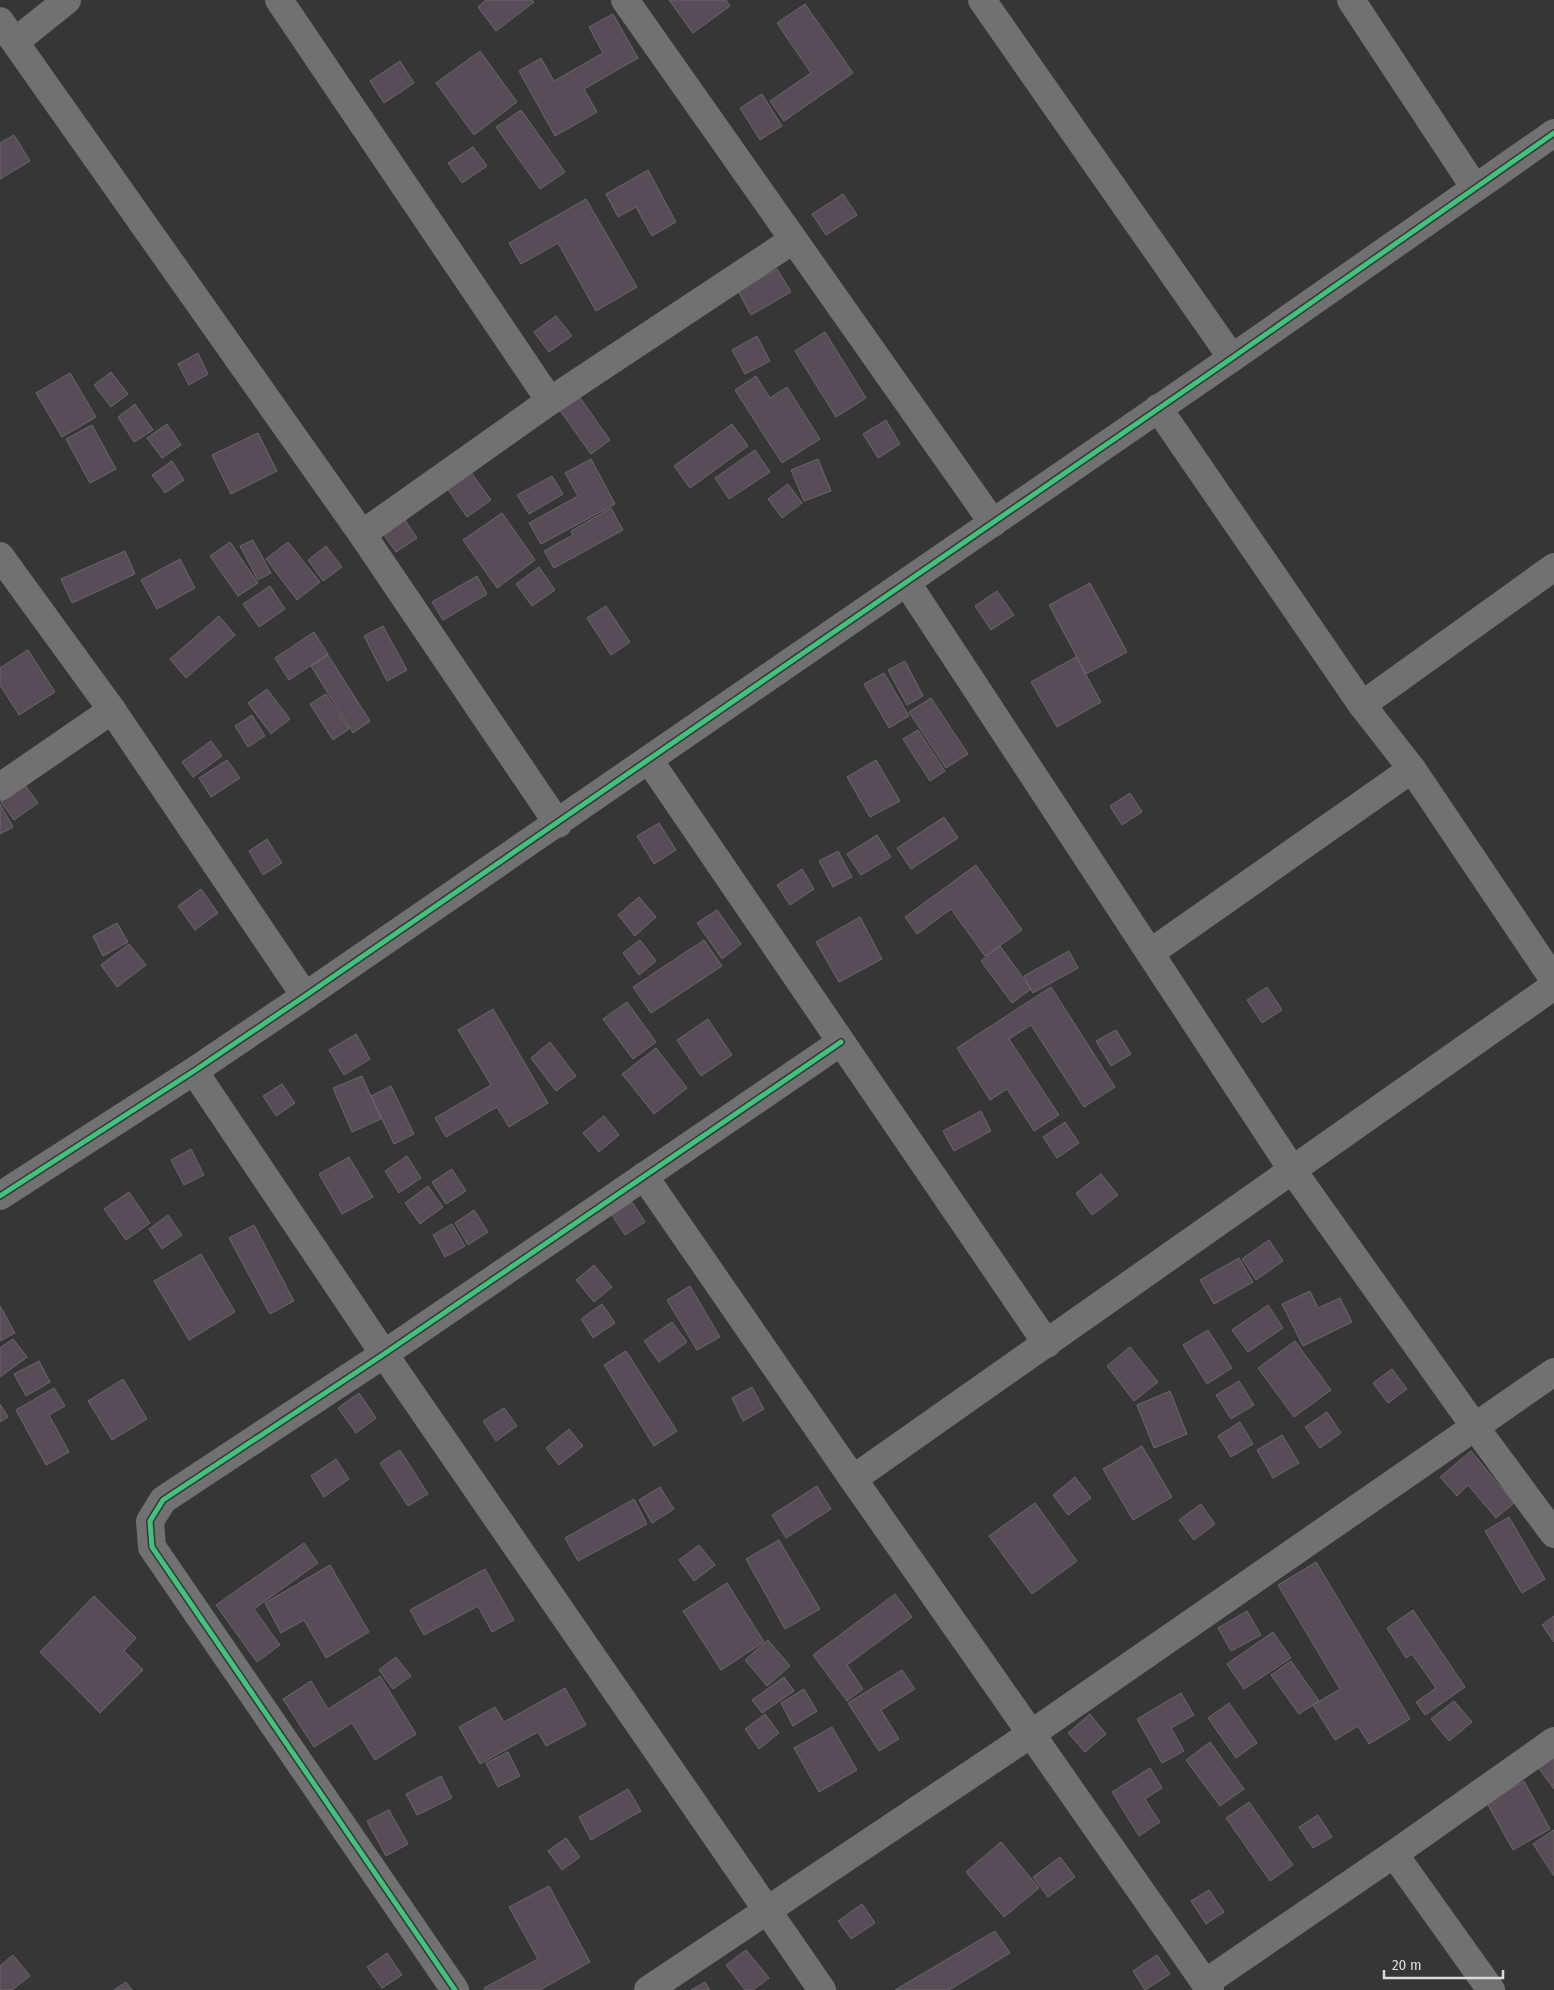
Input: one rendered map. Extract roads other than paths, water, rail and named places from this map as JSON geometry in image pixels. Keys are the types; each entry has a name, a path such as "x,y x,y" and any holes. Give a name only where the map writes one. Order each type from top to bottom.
{"street":[{"path":"67,0 8,31 362,534 558,824"},
{"path":"279,0 550,401"},
{"path":"625,0 993,523"},
{"path":"982,0 1232,358"},
{"path":"1351,0 1475,188"},
{"path":"0,1196 194,1071 558,824 1554,133"},
{"path":"362,534 550,401 793,240"},
{"path":"1158,408 1362,705 1412,769 1554,980"},
{"path":"0,556 112,710 305,996"},
{"path":"1362,705 1554,567"},
{"path":"906,583 1293,1171 1474,1426 1554,1534"},
{"path":"0,787 112,710"},
{"path":"649,760 1047,1344"},
{"path":"1150,953 1412,769"},
{"path":"854,1479 1554,986"},
{"path":"454,1990 152,1547 150,1521 163,1500 384,1354 840,1042"},
{"path":"194,1071 384,1354 822,1990"},
{"path":"644,1176 1208,1986 1554,1741"},
{"path":"648,1990 1031,1734 1554,1372"},
{"path":"1394,1854 1492,1990"}]}
